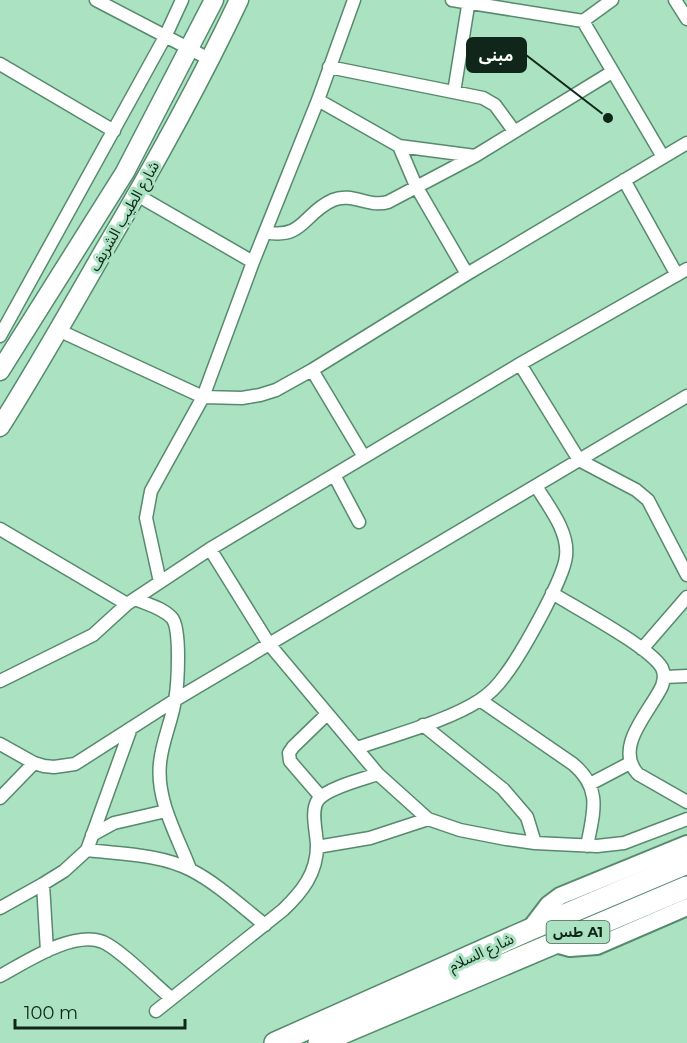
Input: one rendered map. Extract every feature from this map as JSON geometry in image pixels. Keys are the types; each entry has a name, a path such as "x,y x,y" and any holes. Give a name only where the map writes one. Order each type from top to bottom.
{"highway":[{"name":"شارع السلام","path":"320,1043 467,969 529,930 687,863"},
{"name":"شارع السلام","path":"275,1043 467,969 552,943 687,887"}],"main road":[{"name":"شارع الطيب الشريف","path":"0,370 125,172 214,0"},
{"name":"شارع الطيب الشريف","path":"0,427 40,363 137,195 211,60 239,0"}],"street":[{"path":"96,0 211,60"},
{"path":"0,336 165,37 182,0"},
{"path":"160,582 146,518 148,500 155,483 203,397 253,262 318,100 354,0"},
{"path":"452,0 583,21 612,0"},
{"path":"675,0 687,19"},
{"path":"454,92 469,1"},
{"path":"583,21 663,157"},
{"path":"0,64 114,130"},
{"path":"329,67 490,101 514,130"},
{"path":"265,232 279,235 289,233 325,204 347,196 382,204 393,200 476,156 514,130 612,72"},
{"path":"318,100 399,146 476,156"},
{"path":"58,330 203,397 242,398 260,395 276,390 312,370 466,274 687,143"},
{"path":"399,146 416,186 466,274"},
{"path":"0,681 93,635 131,601 210,549 520,364 682,272 624,180"},
{"path":"137,195 253,262"},
{"path":"520,364 579,460 636,490 648,500 687,575"},
{"path":"312,370 364,457"},
{"path":"0,744 34,763 54,767 75,764 175,700 687,396"},
{"path":"334,475 359,522"},
{"path":"357,748 454,713 480,700 493,690 507,674 552,593 566,557 565,542 551,510 536,486"},
{"path":"0,529 131,601 165,612 174,620 178,634 175,700 160,763 160,784 166,811 189,869"},
{"path":"210,549 269,644 378,774 428,819 460,830 535,843 587,846 624,843 687,819"},
{"path":"552,593 642,649 658,662 665,677 658,696 630,743 628,750 630,763 638,774 687,802"},
{"path":"642,649 687,597"},
{"path":"665,677 687,676"},
{"path":"480,700 573,764 590,784 594,810 587,846"},
{"path":"321,797 290,761 289,753 327,714"},
{"path":"423,725 503,789 527,817 535,843"},
{"path":"0,908 64,871 87,850 131,728"},
{"path":"0,798 34,763"},
{"path":"590,784 630,763"},
{"path":"156,1011 265,925 299,895 312,874 317,848 315,808 317,801 321,797 378,774"},
{"path":"92,835 114,823 166,811"},
{"path":"317,848 370,838 428,819"},
{"path":"529,930 537,916 560,896 687,844"},
{"path":"87,850 153,858 189,869 211,882 265,925"},
{"path":"43,884 47,951"},
{"path":"552,943 570,948 597,946 687,907"},
{"path":"0,976 47,951 81,940 102,942 171,998"}],"place":[{"name":"مبنى","path":"608,118"}]}
